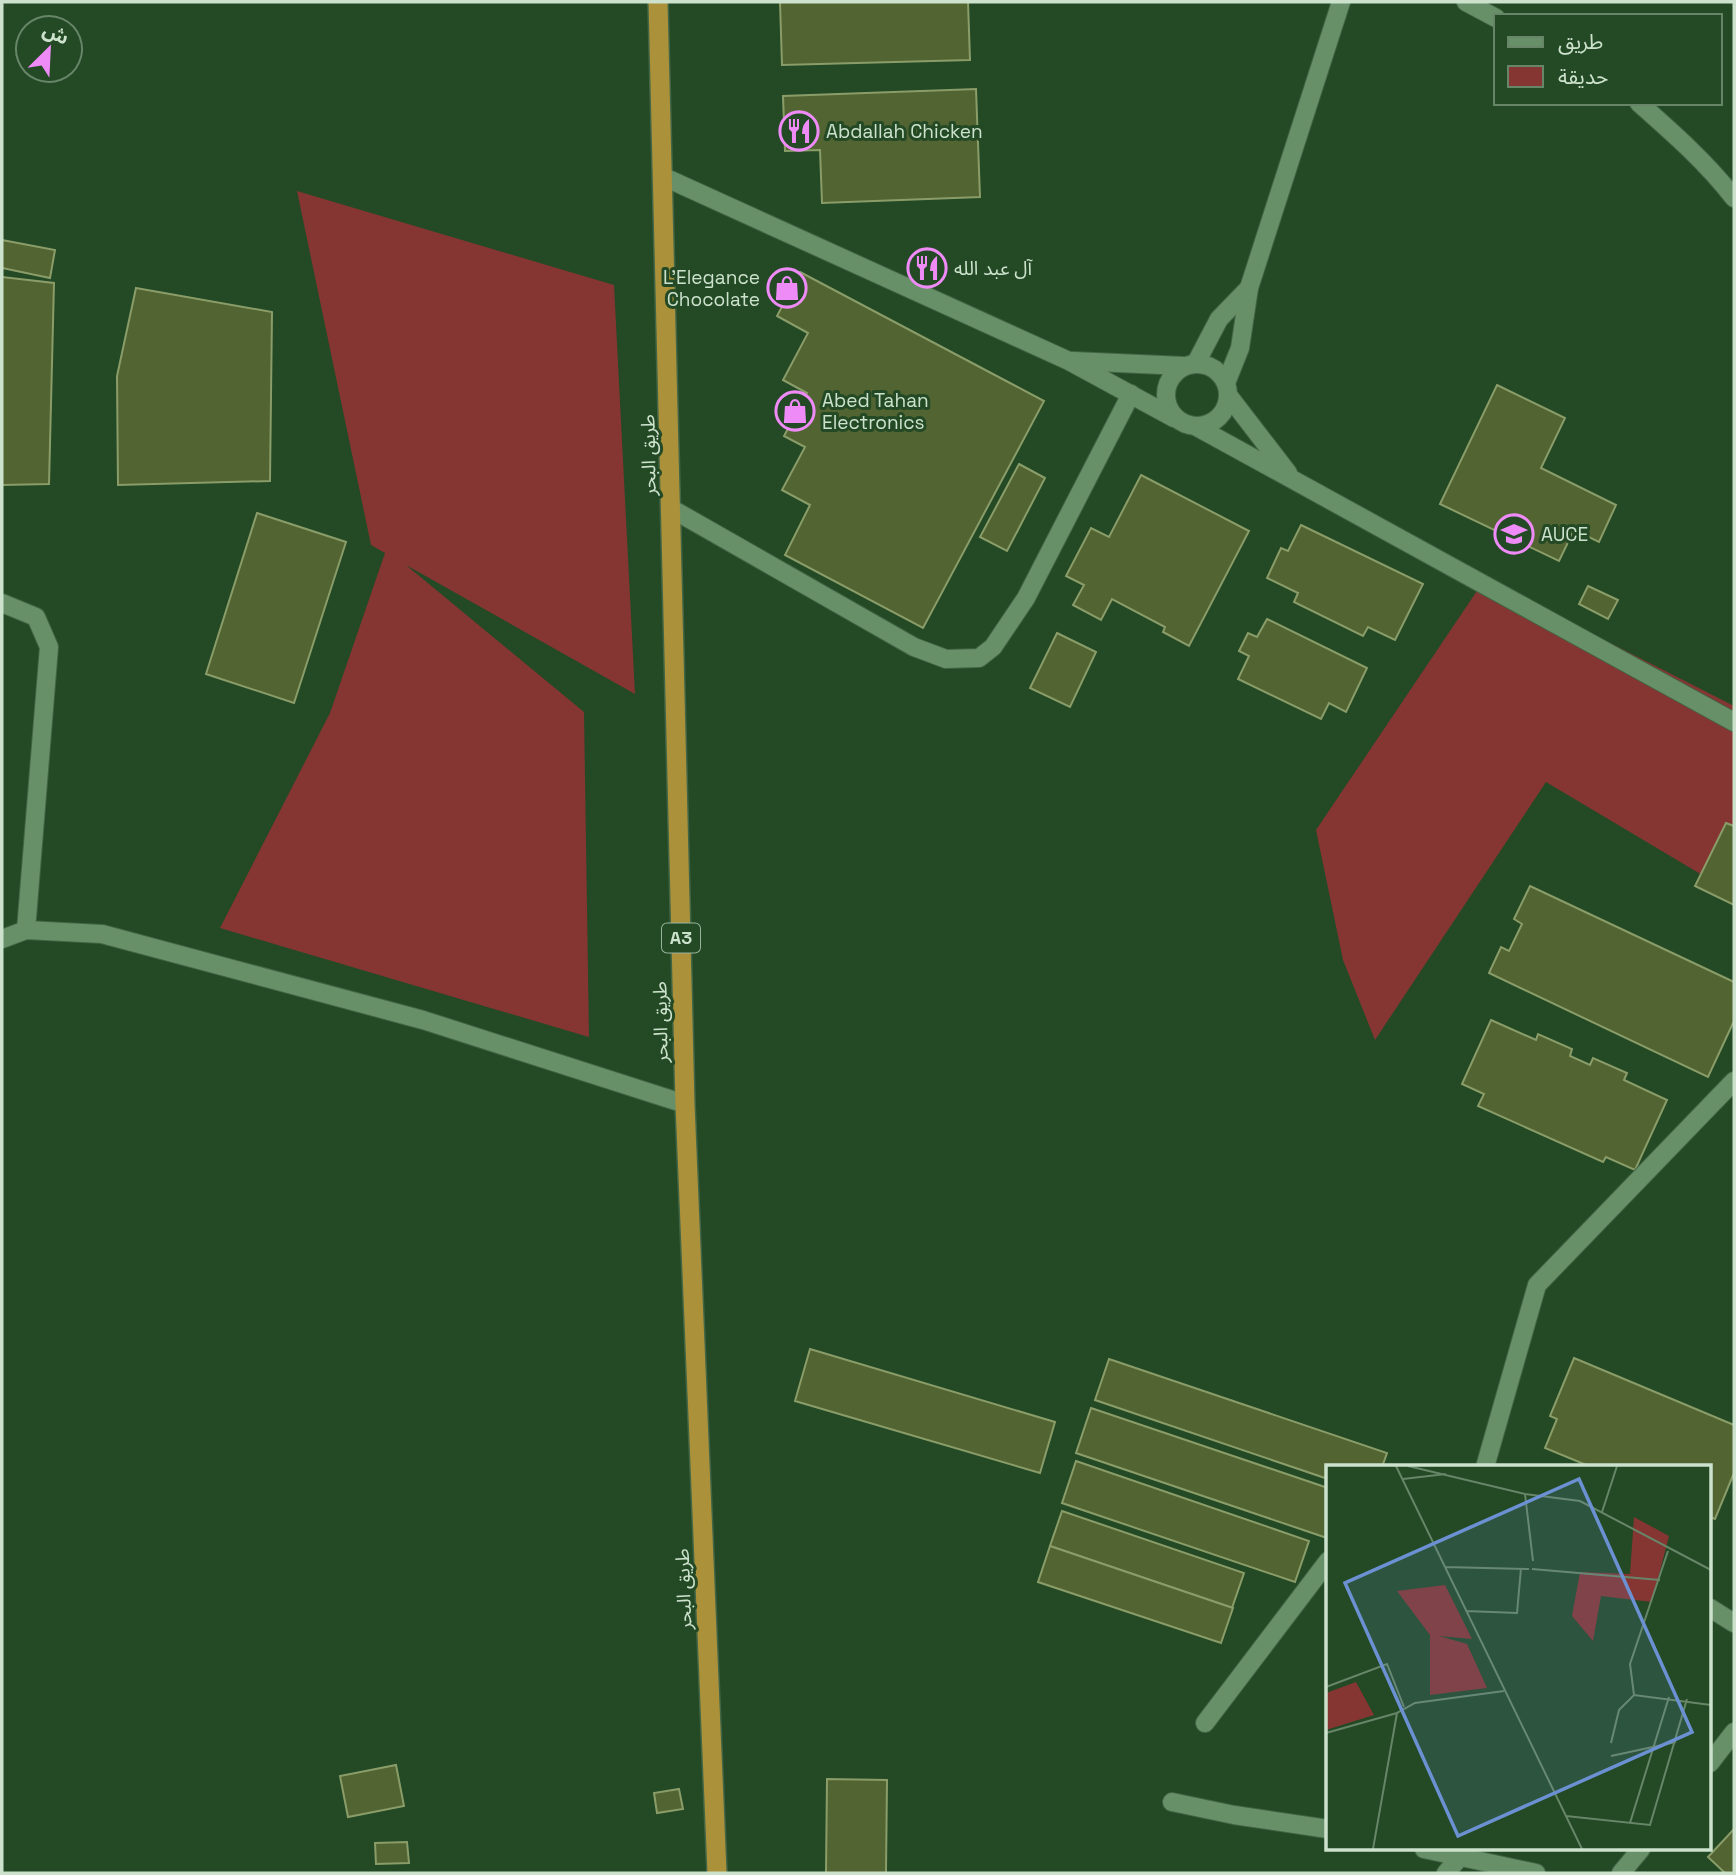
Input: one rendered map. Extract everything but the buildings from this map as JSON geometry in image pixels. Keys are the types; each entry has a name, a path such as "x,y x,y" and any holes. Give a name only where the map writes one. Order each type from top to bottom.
{"highway":[{"name":"طريق البحر","path":"658,2 685,1104 718,1873"}],"street":[{"path":"664,177 1069,360 1185,425 1209,425 1219,418 1226,407 1227,389 1240,348 1249,289 1341,2"},
{"path":"1466,2 1494,17"},
{"path":"1641,105 1688,147 1734,198"},
{"path":"1174,418 1167,407 1167,383 1174,373 1190,365 1219,319 1249,289"},
{"path":"1069,360 1209,366 1219,373 1227,389 1292,479"},
{"path":"672,509 914,646 946,659 979,658 993,647 1026,598 1131,394"},
{"path":"1197,427 1734,722"},
{"path":"2,603 36,617 49,647 26,930"},
{"path":"2,939 26,930 115,937 423,1020 685,1104"},
{"path":"1486,1465 1537,1285 1734,1081"},
{"path":"1205,1723 1326,1564"},
{"path":"1712,1609 1734,1623"},
{"path":"1712,1760 1734,1732"},
{"path":"1172,1802 1234,1815 1326,1829"},
{"path":"1434,1850 1464,1853 1536,1873"},
{"path":"1622,1873 1640,1850"},
{"path":"1446,1873 1464,1853"}],"green space":[{"path":"297,191 614,285 635,694 406,565 584,712 589,1037 220,928 330,713 385,553 371,545"},
{"path":"1485,579 1734,706 1734,894 1546,782 1375,1040 1343,960 1316,830"}],"place":[{"name":"Abdallah Chicken","path":"799,131"},
{"name":"آل عبد الله","path":"927,268"},
{"name":"L’Elegance Chocolate","path":"787,288"},
{"name":"Abed Tahan Electronics","path":"795,411"},
{"name":"AUCE","path":"1514,534"}]}
